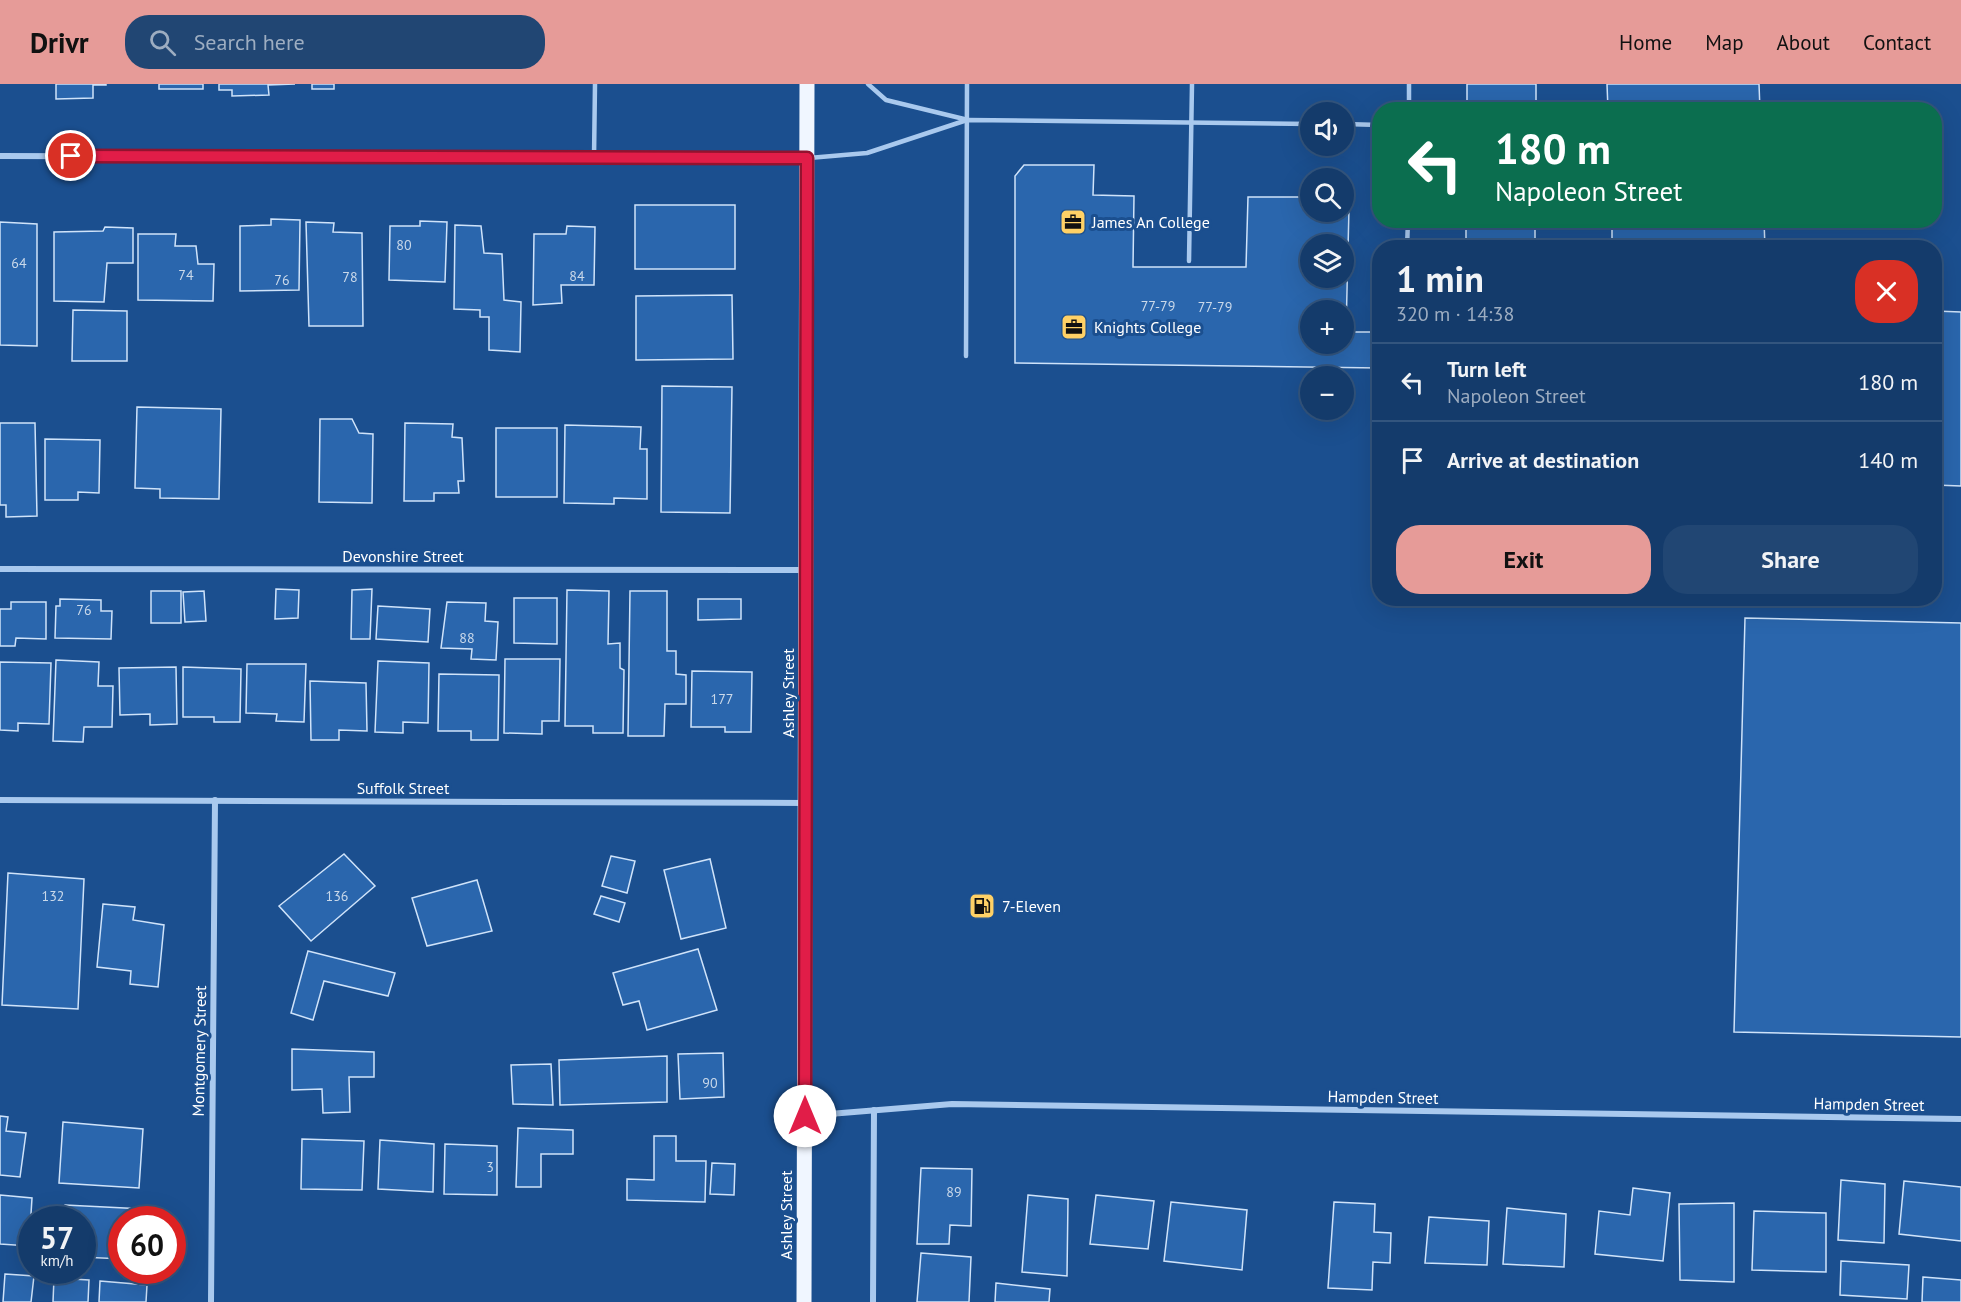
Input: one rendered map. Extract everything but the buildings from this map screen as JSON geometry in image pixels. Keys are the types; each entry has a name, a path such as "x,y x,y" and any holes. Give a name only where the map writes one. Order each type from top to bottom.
{"main road":[{"name":"Ashley Street","path":"804,1302 807,84"}],"street":[{"path":"0,156 807,158"},
{"name":"Devonshire Street","path":"0,569 806,570"},
{"name":"Suffolk Street","path":"0,800 806,803"},
{"name":"Montgomery Street","path":"211,1302 215,800"},
{"name":"Hampden Street","path":"805,1116 952,1104 1961,1119"},
{"path":"873,1302 874,1110"}],"lane":[{"path":"594,84 594,158"},
{"path":"868,84 886,100 967,120 1300,124"},
{"path":"966,356 967,84"},
{"path":"1189,261 1192,84"},
{"path":"1409,84 1409,102"},
{"path":"807,158 867,153 967,120"},
{"path":"1354,124 1372,125"}],"place":[{"name":"James An College","path":"1073,222"},
{"name":"Knights College","path":"1074,327"},
{"name":"7-Eleven","path":"982,906"}],"route":[{"path":"71,156 807,158 805,1116"}]}
